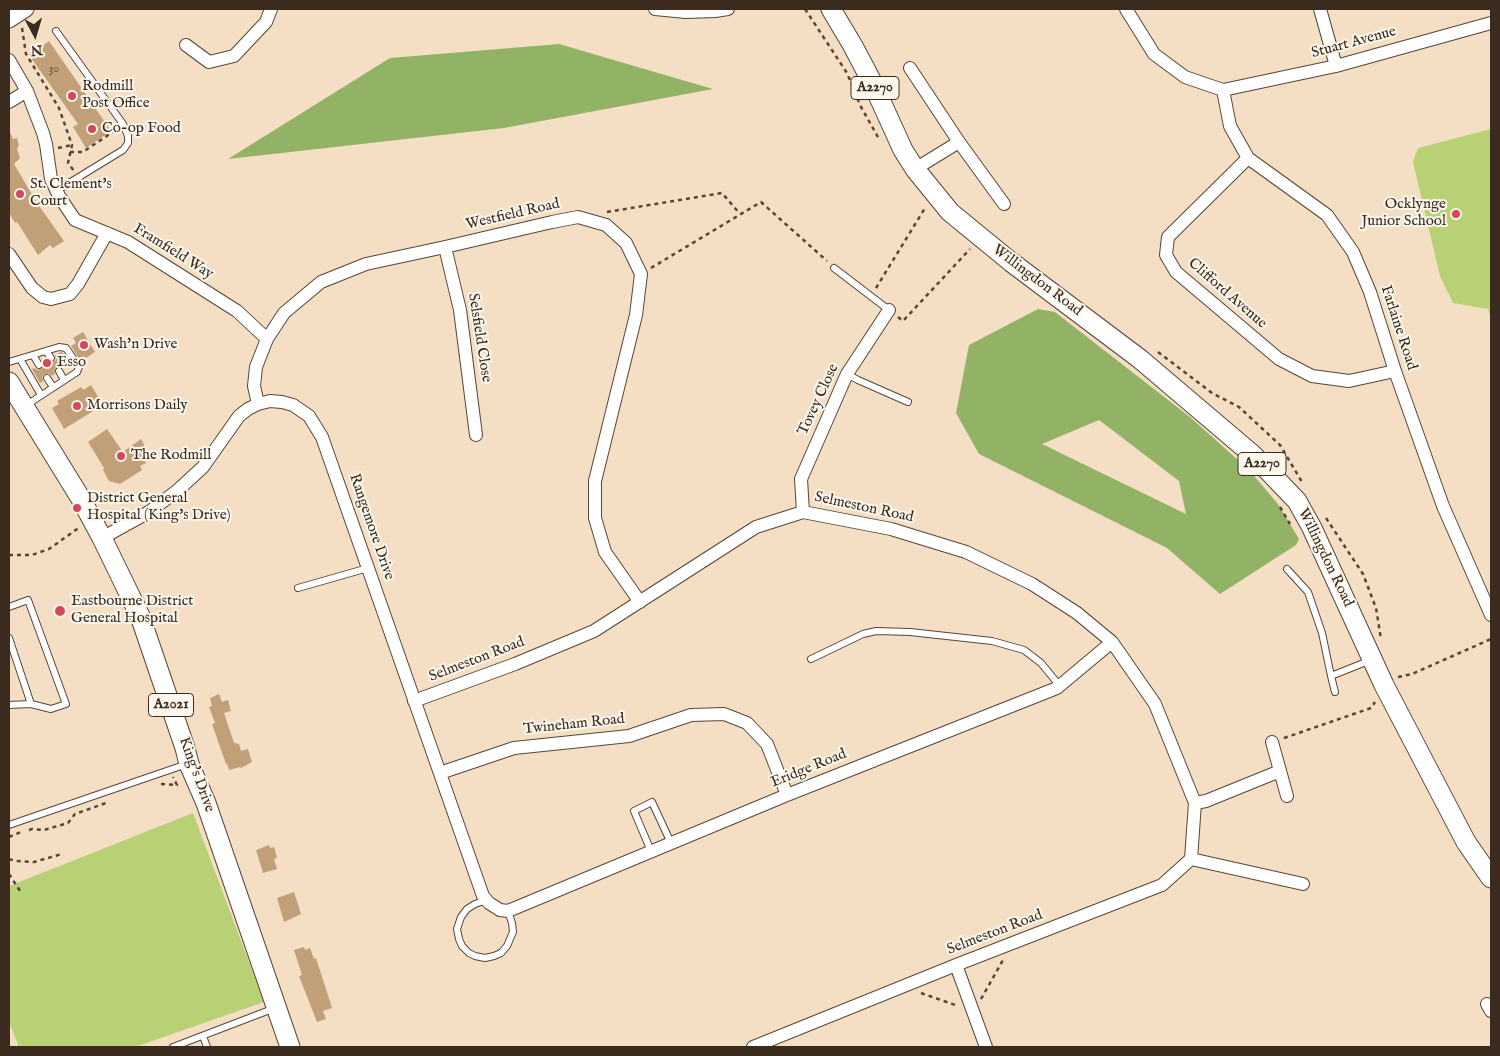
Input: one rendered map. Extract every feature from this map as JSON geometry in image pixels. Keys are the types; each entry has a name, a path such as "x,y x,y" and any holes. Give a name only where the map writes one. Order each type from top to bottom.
{"main road":[{"name":"Willingdon Road","path":"834,10 873,84 903,150 915,170 950,212 1011,262 1140,359 1253,455 1297,501 1312,528 1384,685 1466,842 1491,878"},
{"name":"King's Drive","path":"9,382 92,519 140,616 179,729 188,764 211,818 290,1047"}],"street":[{"path":"186,45 209,62 234,56 266,22 271,9"},
{"path":"655,9 686,12 728,9"},
{"path":"1126,9 1154,54 1185,77 1223,90"},
{"path":"1320,9 1336,66"},
{"name":"Stuart Avenue","path":"1223,90 1336,66 1491,23"},
{"name":"Framfield Way","path":"9,60 33,88 51,179 56,191 75,220 128,242 237,310 266,340"},
{"path":"910,68 959,142 1004,204"},
{"path":"9,102 33,88"},
{"name":"Farlaine Road","path":"1223,90 1230,126 1248,158 1328,215 1353,252 1370,292 1395,370 1443,506 1491,615"},
{"path":"915,170 959,142"},
{"name":"Clifford Avenue","path":"1248,158 1168,237 1166,254 1176,272 1279,360 1312,376 1349,381 1395,370"},
{"name":"Westfield Road","path":"258,404 254,386 256,367 266,340 284,314 320,282 366,264 578,217 606,225 626,243 641,274"},
{"path":"9,254 32,288 43,298 51,299 70,294 78,284 107,234"},
{"name":"Selsfield Close","path":"445,247 460,310 476,435"},
{"path":"640,602 605,552 595,518 595,481 636,315 641,274"},
{"name":"Tovey Close","path":"803,512 801,479 847,374 889,310"},
{"name":"Rangemore Drive","path":"258,404 270,401 293,405 309,416 322,437 486,900"},
{"path":"102,538 149,512 178,490 203,468 239,416 258,404"},
{"name":"Selmeston Road","path":"414,701 516,664 594,631 756,527 803,512 891,529 966,552 1032,584 1077,612 1112,642 1155,704 1195,803 1191,859 1162,885 753,1047"},
{"name":"Eridge Road","path":"508,911 1059,685 1112,642"},
{"name":"Twineham Road","path":"440,774 514,748 630,736 691,715 724,714 748,723 767,744 788,795"},
{"path":"1272,742 1287,796"},
{"path":"1195,803 1206,801 1280,771"},
{"path":"1191,859 1303,884"},
{"path":"486,900 500,910 508,911"},
{"path":"956,966 986,1047"}],"lane":[{"path":"56,31 122,124 128,136 128,143 123,150 56,191"},
{"path":"834,268 889,310"},
{"path":"9,362 59,347 66,348 79,367 77,372 24,406"},
{"path":"46,351 51,358"},
{"path":"33,355 40,365"},
{"path":"20,359 41,395"},
{"path":"59,371 64,380"},
{"path":"847,374 908,402"},
{"path":"47,378 53,387"},
{"path":"298,588 368,568"},
{"path":"1287,569 1308,592 1322,633 1335,692"},
{"path":"9,607 28,600 66,704 51,709 31,704 9,705"},
{"path":"811,659 863,634 876,631 920,633 992,641 1024,650 1041,663 1059,685"},
{"path":"9,638 31,704"},
{"path":"1330,676 1372,660"},
{"path":"9,825 188,764"},
{"path":"651,851 634,810 652,802 671,843"},
{"path":"486,900 466,910 461,917 457,929 462,946 475,956 485,958 494,956 501,953 508,946 513,932 508,911"},
{"path":"173,1047 276,1008"},
{"path":"202,1036 207,1047"}],"path":[{"path":"805,9 847,73 860,105 883,146"},
{"path":"18,13 26,54 59,108 72,146 68,162 73,170"},
{"path":"25,65 30,61"},
{"path":"33,88 43,81"},
{"path":"70,152 83,152 115,132"},
{"path":"61,147 72,146"},
{"path":"607,212 722,193 740,215"},
{"path":"641,274 761,202 834,268"},
{"path":"871,296 925,208 930,214"},
{"path":"966,245 977,254"},
{"path":"889,310 904,321 970,249"},
{"path":"1278,504 1291,525"},
{"path":"9,554 32,555 49,549 92,519"},
{"path":"153,786 162,783 177,785 170,770"},
{"path":"9,837 32,829 44,830 68,823 75,814 110,802"},
{"path":"9,859 16,862 34,862 62,854"},
{"path":"9,874 20,891"},
{"path":"903,987 973,1011 1013,943"}],"green space":[{"path":"559,44 713,89 504,128 228,159 390,58"},
{"name":"Ocklynge Junior School","path":"1491,129 1491,318 1488,309 1453,303 1440,276 1413,162 1418,148"},
{"path":"1038,309 1055,312 1190,417 1249,470 1278,504 1299,539 1296,545 1220,594 1167,548 979,454 956,413 969,345","holes":["1099,420 1179,481 1186,514 1042,444"]},
{"path":"193,813 264,1002 135,1047 19,1047 9,1022 9,886"}],"building":[{"path":"49,41 111,131 86,148 73,127 78,124 29,55"},
{"name":"St. Clement's Court","path":"9,130 13,139 17,138 19,145 17,149 20,158 14,164 37,203 64,241 53,248 50,245 38,255 9,213"},
{"name":"Wash'n Drive","path":"83,332 95,352 86,358 84,356 79,359 71,346 76,343 73,338"},
{"path":"61,352 71,364 63,368 60,366 56,367 54,370 55,374 51,376 49,373 45,374 42,376 43,381 40,383 32,369 41,369 44,367 43,363 47,361 49,363 53,362 56,360 55,355"},
{"name":"Morrisons Daily","path":"91,385 103,405 64,429 52,408 59,404 57,401 81,387 83,390"},
{"name":"The Rodmill","path":"107,429 123,452 141,439 149,454 143,458 146,463 140,466 142,470 120,484 109,481 103,470 104,468 88,442"},
{"path":"219,694 222,702 228,700 231,711 224,713 234,743 239,744 241,751 248,749 252,762 241,768 229,770 212,724 215,723 209,707 212,706 210,698"},
{"path":"269,845 270,848 274,847 277,858 274,859 277,869 263,873 256,850"},
{"path":"294,892 301,914 284,922 277,898"},
{"path":"304,947 305,950 310,948 314,959 316,958 332,1008 323,1011 326,1019 317,1022 299,976 302,975 294,950"}],"place":[{"name":"Rodmill Post Office","path":"72,96"},
{"name":"Co-op Food","path":"92,129"},
{"name":"St. Clement's Court","path":"20,194"},
{"name":"Ocklynge Junior School","path":"1456,214"},
{"name":"Wash'n Drive","path":"84,345"},
{"name":"Esso","path":"47,363"},
{"name":"Morrisons Daily","path":"77,406"},
{"name":"The Rodmill","path":"121,456"},
{"name":"District General Hospital (King's Drive)","path":"77,508"},
{"name":"Eastbourne District General Hospital","path":"60,611"}]}
